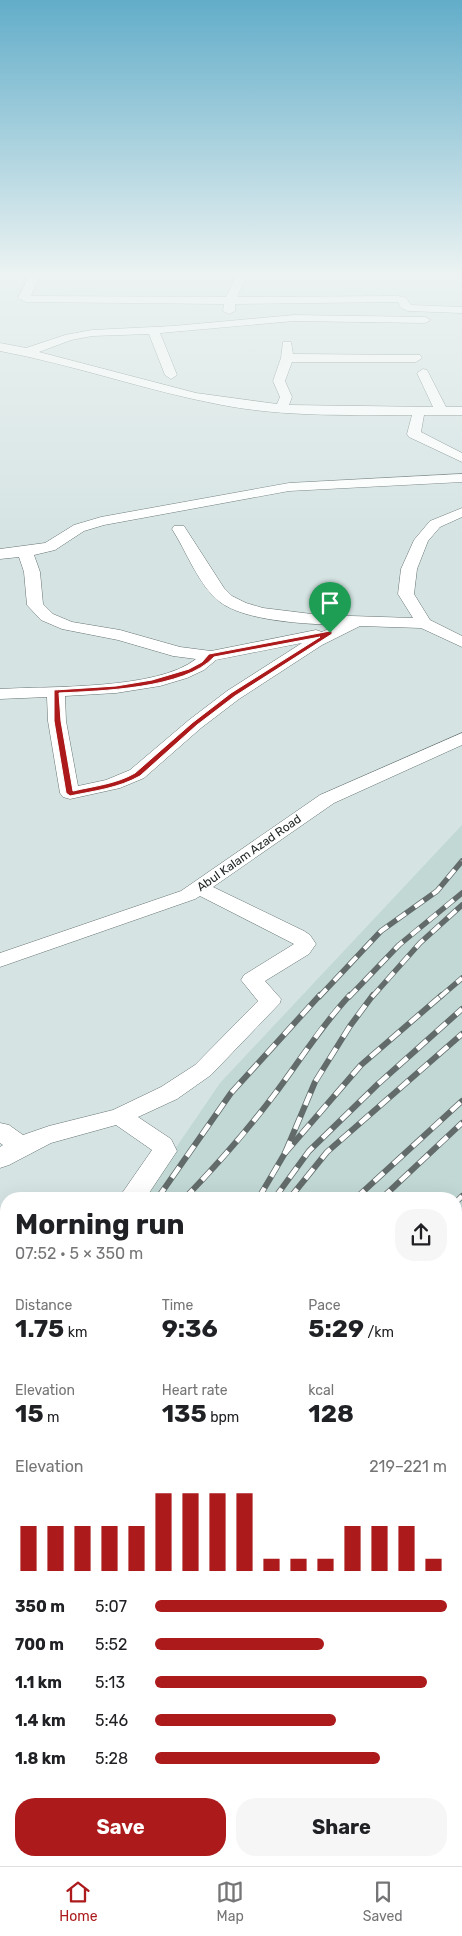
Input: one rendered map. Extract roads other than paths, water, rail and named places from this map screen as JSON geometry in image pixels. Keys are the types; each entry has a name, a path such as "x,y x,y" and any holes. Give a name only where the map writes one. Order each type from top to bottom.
{"street":[{"path":"70,363 178,392 224,402 314,409 419,410 462,401"},
{"path":"166,363 171,376"},
{"path":"282,407 286,397 279,381 285,363"},
{"path":"423,373 440,407"},
{"path":"440,407 462,411"},
{"path":"419,410 414,434 462,458"},
{"path":"0,554 50,547 79,528 94,523 289,488 322,484 462,478"},
{"path":"424,623 407,598 409,569 421,540 435,524 462,512"},
{"path":"179,529 192,545 214,585 226,599 234,604 265,614 358,621 424,623 462,642"},
{"path":"25,552 32,572 35,604 39,611 54,621 82,629 120,635 179,652 211,656 330,633"},
{"path":"56,691 57,721 70,793 109,786 128,780 137,774 233,694 330,633 358,621"},
{"path":"0,694 116,688 153,682 192,670 204,664 211,656"},
{"name":"Abul Kalam Azad Road","path":"0,960 173,900 200,888 327,799 462,738"},
{"path":"0,1159 21,1146 57,1132 120,1116 169,1093 203,1070 269,1004 270,999 252,980 301,949 305,944 296,936 200,888"},
{"path":"120,1116 162,1144 164,1151 136,1192"},
{"path":"0,1132 21,1146"}],"railway":[{"path":"319,997 381,931 437,891 462,861"},
{"path":"349,997 399,945 462,893"},
{"path":"372,997 420,943 462,905"},
{"path":"440,997 462,978"},
{"path":"162,1192 231,1093 320,995"},
{"path":"190,1192 253,1122 350,995"},
{"path":"285,1153 315,1082 350,1026 373,995"},
{"path":"285,1153 361,1065 442,995"},
{"path":"279,1192 309,1151 378,1084 462,1009"},
{"path":"295,1192 327,1152 462,1034"},
{"path":"363,1192 462,1101"},
{"path":"388,1192 462,1123"},
{"path":"262,1192 285,1153"}]}
